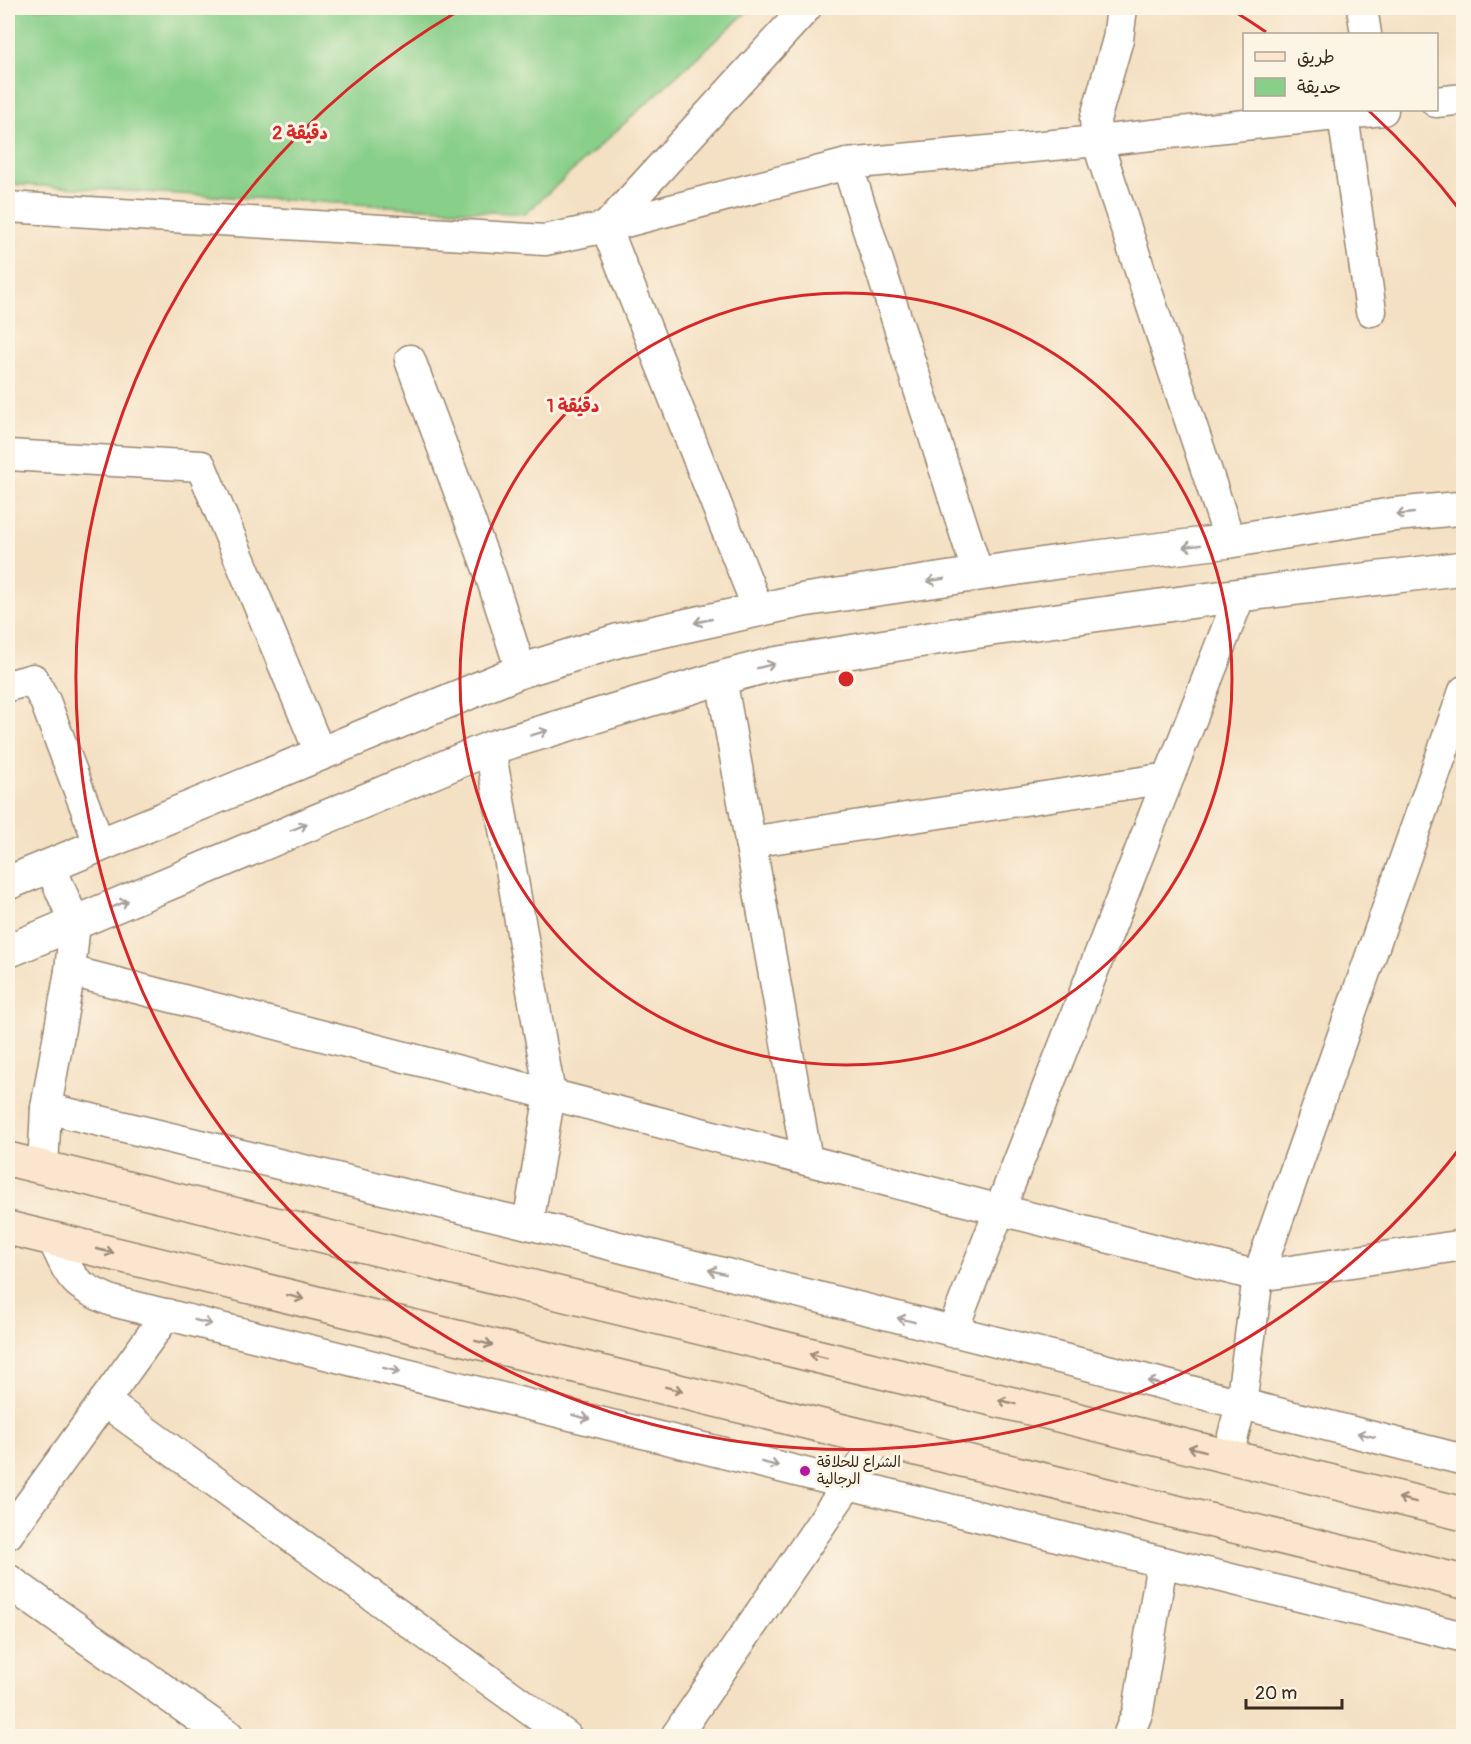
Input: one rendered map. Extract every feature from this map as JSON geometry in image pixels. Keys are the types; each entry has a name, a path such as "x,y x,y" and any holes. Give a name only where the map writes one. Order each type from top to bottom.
{"main road":[{"path":"8,1159 1464,1514"},
{"path":"8,1228 1464,1582"}],"street":[{"path":"606,226 807,8"},
{"path":"1122,8 1118,39 1095,120 1098,141 1230,541"},
{"path":"1362,8 1366,33"},
{"path":"1438,102 1464,99"},
{"path":"8,207 545,240 847,164 1098,141 1371,111"},
{"path":"1343,115 1371,311"},
{"path":"847,164 978,574"},
{"path":"606,226 758,609"},
{"path":"410,360 491,577 521,671"},
{"path":"8,455 201,466 320,753"},
{"path":"8,883 521,671 620,640 758,609 978,574 1230,541 1390,515 1464,508"},
{"path":"8,951 292,829 490,748 774,664 882,646 1240,595 1464,568"},
{"path":"952,1332 1240,595"},
{"path":"721,678 807,1160"},
{"path":"8,686 33,679 45,701 100,846"},
{"path":"1228,1456 1241,1404 1258,1276 1464,691"},
{"path":"490,748 550,1094 528,1224"},
{"path":"750,842 1168,778"},
{"path":"43,1167 46,1108 70,971 75,923 50,866"},
{"path":"70,971 1258,1276 1464,1245"},
{"path":"46,1108 528,1224 1464,1460"},
{"path":"52,1238 72,1279 86,1291 112,1301 1464,1637"},
{"path":"8,1534 167,1314"},
{"path":"104,1401 566,1737"},
{"path":"676,1737 879,1439"},
{"path":"1128,1737 1138,1711 1162,1562"},
{"path":"8,1581 227,1737"}],"green space":[{"path":"8,8 751,8 525,214 8,184"}],"place":[{"name":"الشراع للحلاقة الرجالية","path":"805,1471"}]}
